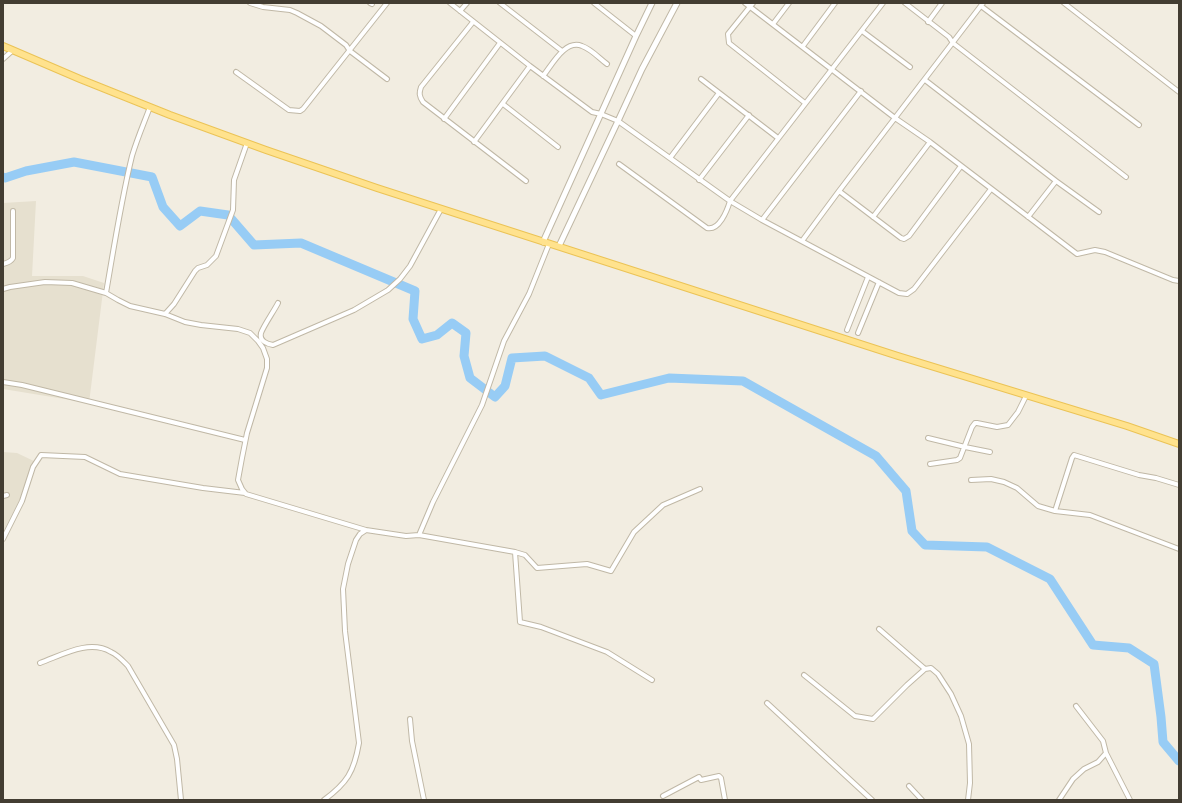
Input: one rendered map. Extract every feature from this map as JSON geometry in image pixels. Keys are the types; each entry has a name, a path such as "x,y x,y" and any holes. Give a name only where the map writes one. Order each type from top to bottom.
{"main road":[{"path":"3,46 150,107 247,143 377,188 1026,396 1127,426 1179,444"}],"street":[{"path":"250,3 263,7 290,10 321,26 346,45 350,51 387,79"},
{"path":"236,72 289,110 300,111 350,51 387,3"},
{"path":"450,3 500,43 592,112 618,121 699,180 762,220 899,293 907,294 914,288 992,189"},
{"path":"460,11 467,3"},
{"path":"500,3 562,51"},
{"path":"594,3 636,36"},
{"path":"419,535 433,502 482,405 504,341 529,294 546,243 601,114 652,3"},
{"path":"559,246 642,69 677,3"},
{"path":"745,3 751,5 773,24 861,92 930,142 1077,254 1095,250 1105,252 1173,280 1179,281"},
{"path":"773,24 789,3"},
{"path":"803,46 836,3"},
{"path":"619,164 707,228 714,228 728,210 730,201 883,3"},
{"path":"905,3 1126,177"},
{"path":"928,22 942,3"},
{"path":"1064,3 1179,92"},
{"path":"802,241 954,43 982,4 1139,125"},
{"path":"751,5 728,34 729,43 805,103"},
{"path":"473,22 422,87 419,92 419,98 422,102 526,181"},
{"path":"862,30 910,67"},
{"path":"444,119 500,43"},
{"path":"543,76 562,51 574,44 583,46 607,64"},
{"path":"3,59 13,50"},
{"path":"474,142 530,66"},
{"path":"701,79 778,138"},
{"path":"925,80 1056,181 1099,212"},
{"path":"762,220 861,92"},
{"path":"670,158 719,93"},
{"path":"503,104 558,146"},
{"path":"106,293 122,201 132,157 136,142 150,107"},
{"path":"699,180 748,115"},
{"path":"873,217 930,142"},
{"path":"165,314 174,304 195,271 198,268 207,265 216,256 233,210 234,180 247,143"},
{"path":"839,191 901,238 907,238 961,166"},
{"path":"1028,217 1056,181"},
{"path":"278,304 261,333 264,342 273,345 354,310 388,290 400,279 417,255 441,209"},
{"path":"3,264 9,262 13,258 13,211"},
{"path":"847,330 868,277"},
{"path":"3,289 10,286 45,282 63,282 88,287 106,293 130,306 165,314 185,322 238,329 250,333 258,341 262,348 267,359 267,368 245,440 238,480 242,490 246,494"},
{"path":"858,333 879,282"},
{"path":"3,382 22,385 245,440"},
{"path":"930,464 957,460 960,458 975,423 997,427 1008,425 1018,412 1026,396"},
{"path":"928,438 990,452"},
{"path":"1055,511 1074,455 1179,485"},
{"path":"3,539 22,501 32,467 41,456 85,457 120,474 246,494 366,530 406,536 419,535 515,552 525,555 537,568 588,564 611,571 634,532 663,505 700,489"},
{"path":"971,480 991,479 1004,482 1017,488 1038,506 1055,511 1090,515 1179,549"},
{"path":"324,800 346,781 352,771 357,757 359,743 345,631 343,589 348,564 354,545 360,534 366,530"},
{"path":"515,552 520,622 607,652 652,680"},
{"path":"878,629 925,669"},
{"path":"40,663 85,647 97,647 111,652 128,666 174,745 177,759 181,800"},
{"path":"804,675 855,716 873,719 906,685 925,669 931,668 938,674 951,694 961,716 969,744 970,783 968,800"},
{"path":"767,703 872,800"},
{"path":"1076,706 1103,741 1106,753 1130,800"},
{"path":"410,719 412,741 424,800"},
{"path":"1059,800 1074,779 1084,769 1098,762 1106,753"},
{"path":"663,796 699,777 701,780 719,776 721,778 725,800"},
{"path":"909,786 922,800"}],"shaded area":[{"path":"36,201 32,276 83,276 104,283 89,403 3,389 3,203"},
{"path":"3,452 17,453 38,463 3,532"}],"waterway":[{"path":"3,177 5,178 26,171 74,162 152,177 163,207 180,226 200,211 228,215 254,245 301,243 415,291 413,319 422,339 437,335 452,323 466,333 464,356 470,378 495,397 505,386 512,358 545,356 589,378 601,395 669,378 743,381 876,456 906,491 912,531 925,545 987,547 1050,579 1093,645 1129,648 1154,664 1163,742 1179,761"}]}
